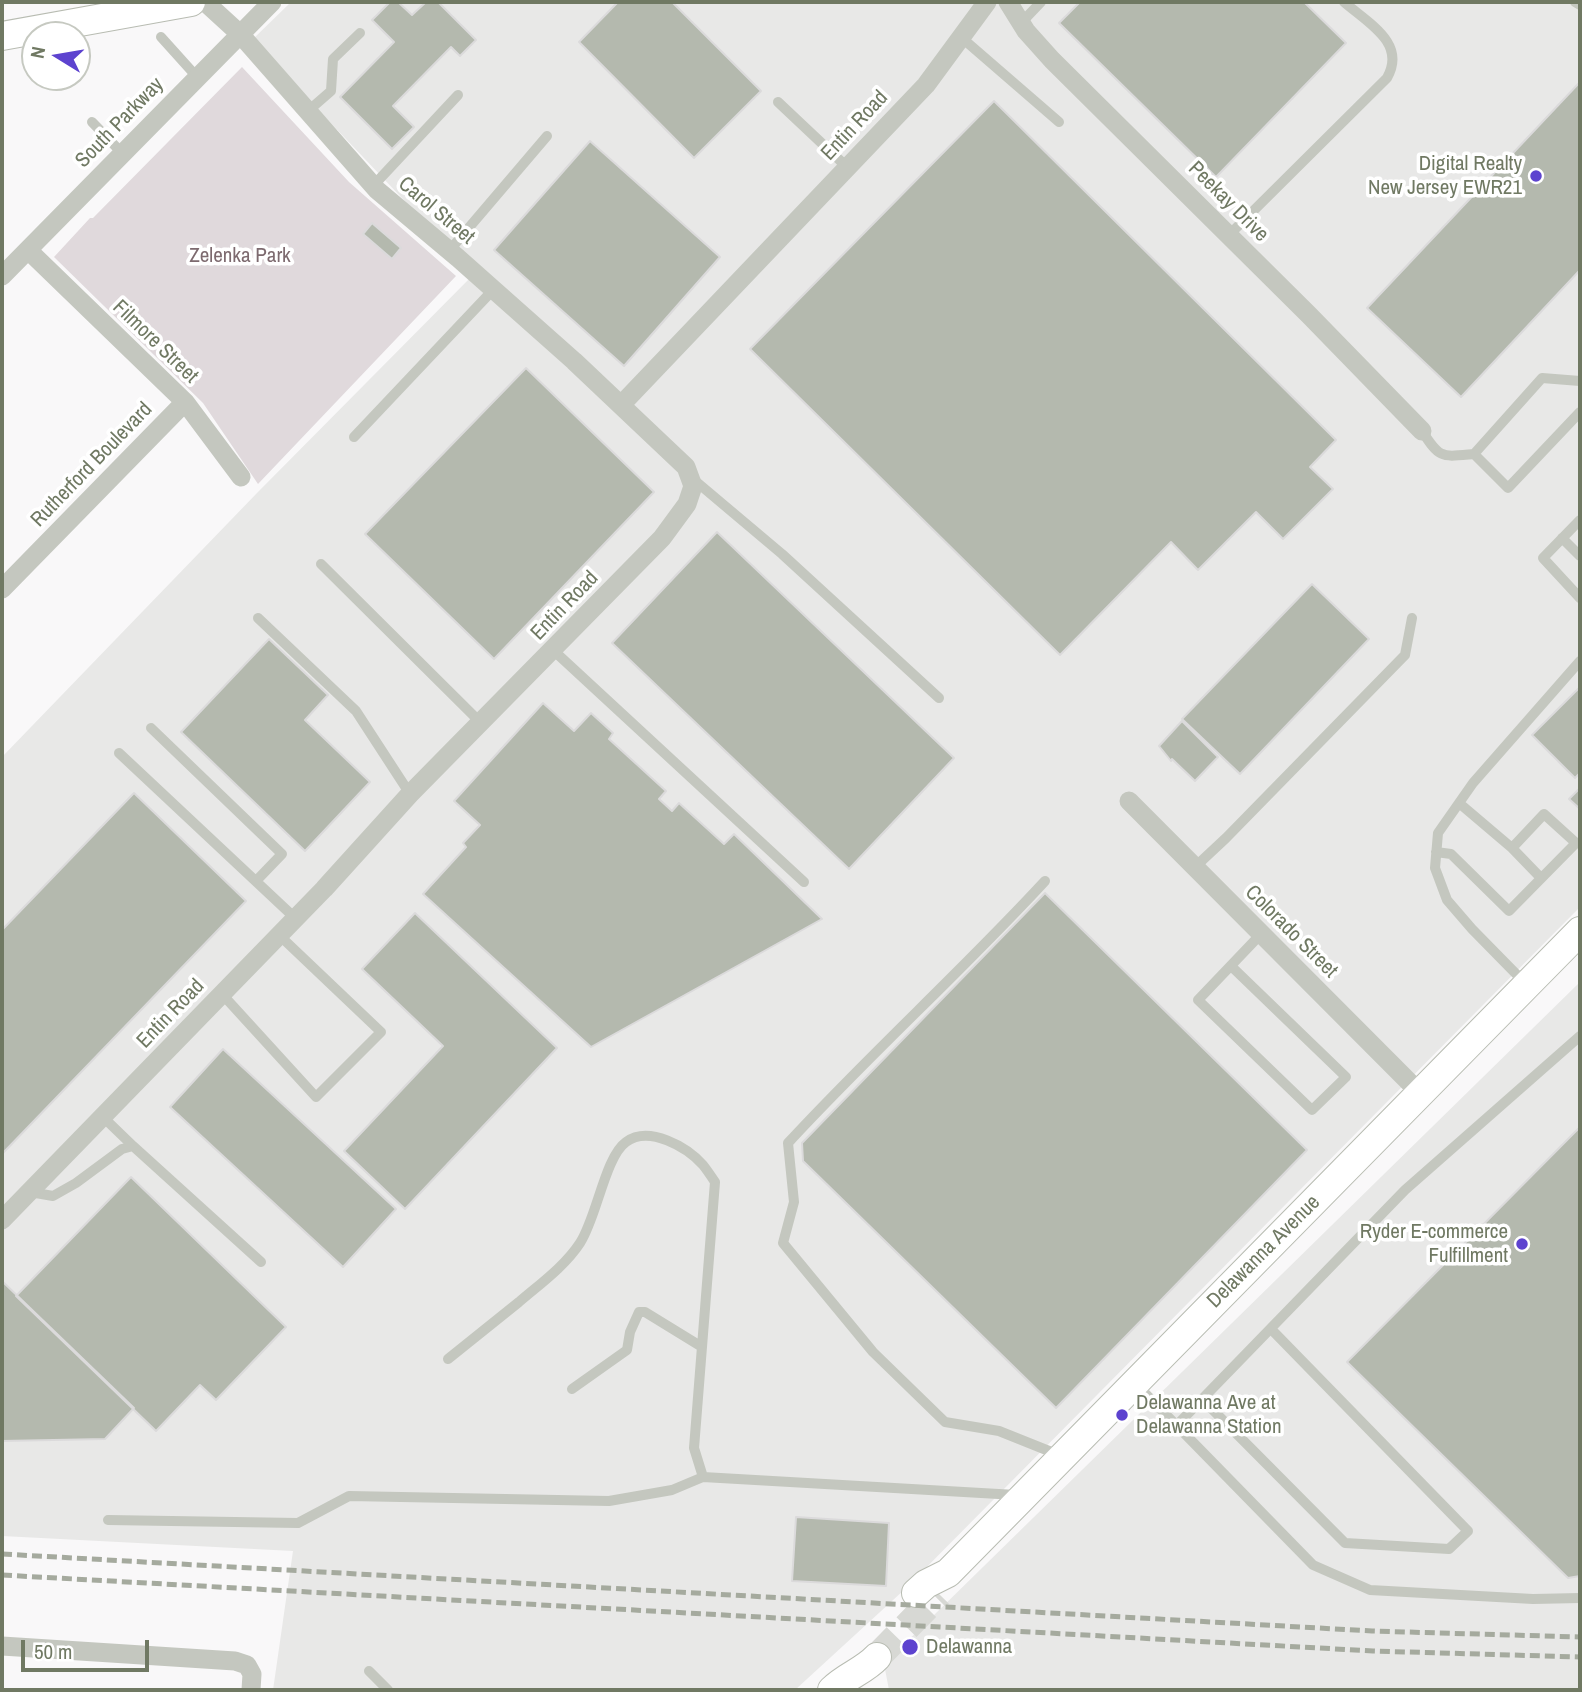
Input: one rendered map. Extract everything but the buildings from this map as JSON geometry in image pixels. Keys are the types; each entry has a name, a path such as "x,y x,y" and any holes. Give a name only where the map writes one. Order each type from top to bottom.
{"street":[{"path":"2,36 191,2"},
{"name":"Carol Street","path":"205,2 240,34 373,186 494,290 621,405"},
{"name":"South Parkway","path":"2,276 272,2"},
{"name":"Entin Road","path":"621,405 926,85 987,2"},
{"name":"Peekay Drive","path":"1008,2 1021,23 1052,60 1422,430"},
{"name":"Filmore Street","path":"27,250 185,402 241,477"},
{"name":"Rutherford Boulevard","path":"2,589 185,402"},
{"path":"621,405 686,467 690,477"},
{"name":"Entin Road","path":"2,1220 279,935 410,794 662,538 687,504 693,486 690,477"},
{"name":"Colorado Street","path":"1129,801 1421,1094"},
{"name":"Delawanna Avenue","path":"934,1587 1580,931"},
{"path":"2,1646 235,1661 247,1665 252,1674 251,1690"}],"lane":[{"path":"1021,23 1041,2"},
{"path":"1229,235 1387,78 1392,68 1392,47 1387,39 1344,2"},
{"path":"1575,2 1580,5"},
{"path":"308,111 331,92 333,59 360,33"},
{"path":"161,37 197,77"},
{"path":"962,38 1059,122"},
{"path":"373,186 458,95"},
{"path":"778,102 848,168"},
{"path":"92,122 122,153"},
{"path":"449,251 547,136"},
{"path":"354,437 494,290"},
{"path":"1422,430 1435,451 1447,456 1474,454 1542,378 1580,381"},
{"path":"1474,454 1508,488 1580,412"},
{"path":"690,477 782,554 939,698"},
{"path":"1580,520 1543,558 1580,598"},
{"path":"1562,538 1580,556"},
{"path":"321,564 481,724"},
{"path":"258,618 356,710 410,794"},
{"path":"1195,867 1405,655 1412,618"},
{"path":"553,650 804,882"},
{"path":"1527,985 1447,900 1435,868 1438,833 1473,783 1580,661"},
{"path":"151,728 282,854 256,881"},
{"path":"119,753 295,918"},
{"path":"1459,803 1512,848 1541,878"},
{"path":"1436,852 1451,854 1509,911 1576,843 1544,814 1512,848"},
{"path":"1045,881 836,1090 788,1143 794,1202 783,1243 873,1352 945,1422 999,1431 1062,1457"},
{"path":"1231,966 1346,1076 1312,1110 1198,1000 1261,934"},
{"path":"222,994 316,1097 381,1032 279,935"},
{"path":"1176,1426 1405,1190 1580,1036"},
{"path":"103,1116 261,1262"},
{"path":"449,1359 541,1284 579,1245 591,1223 614,1157 627,1141 643,1136 666,1140 685,1150 702,1164 715,1182 694,1448 703,1477"},
{"path":"29,1192 53,1196 76,1183 122,1149 133,1146"},
{"path":"572,1389 627,1350 630,1332 639,1312 645,1311 702,1347"},
{"path":"1202,1399 1345,1543 1449,1549 1468,1531 1271,1329"},
{"path":"1135,1383 1313,1565 1370,1590 1533,1599 1580,1598"},
{"path":"108,1520 298,1523 349,1496 609,1502 671,1490 703,1477 1024,1496"},
{"path":"369,1671 388,1690"}],"shaded area":[{"path":"294,2 1580,2 1580,907 904,1590 795,1690 273,1690 293,1551 2,1536 2,757 257,493 474,274 252,40"},
{"path":"1580,982 1580,1690 889,1690 884,1664"}],"green space":[{"name":"Zelenka Park","path":"242,67 349,182 456,276 258,484 203,403 54,257"}],"tunnel":[{"path":"877,1657 939,1594"}],"railway":[{"path":"2,1554 1372,1631 1580,1637"},
{"path":"2,1575 1373,1651 1580,1657"}],"place":[{"name":"Digital Realty New Jersey EWR21","path":"1536,176"},
{"name":"Ryder E-commerce Fulfillment","path":"1522,1244"},
{"name":"Delawanna Ave at Delawanna Station","path":"1122,1415"},
{"name":"Delawanna","path":"910,1647"}]}
